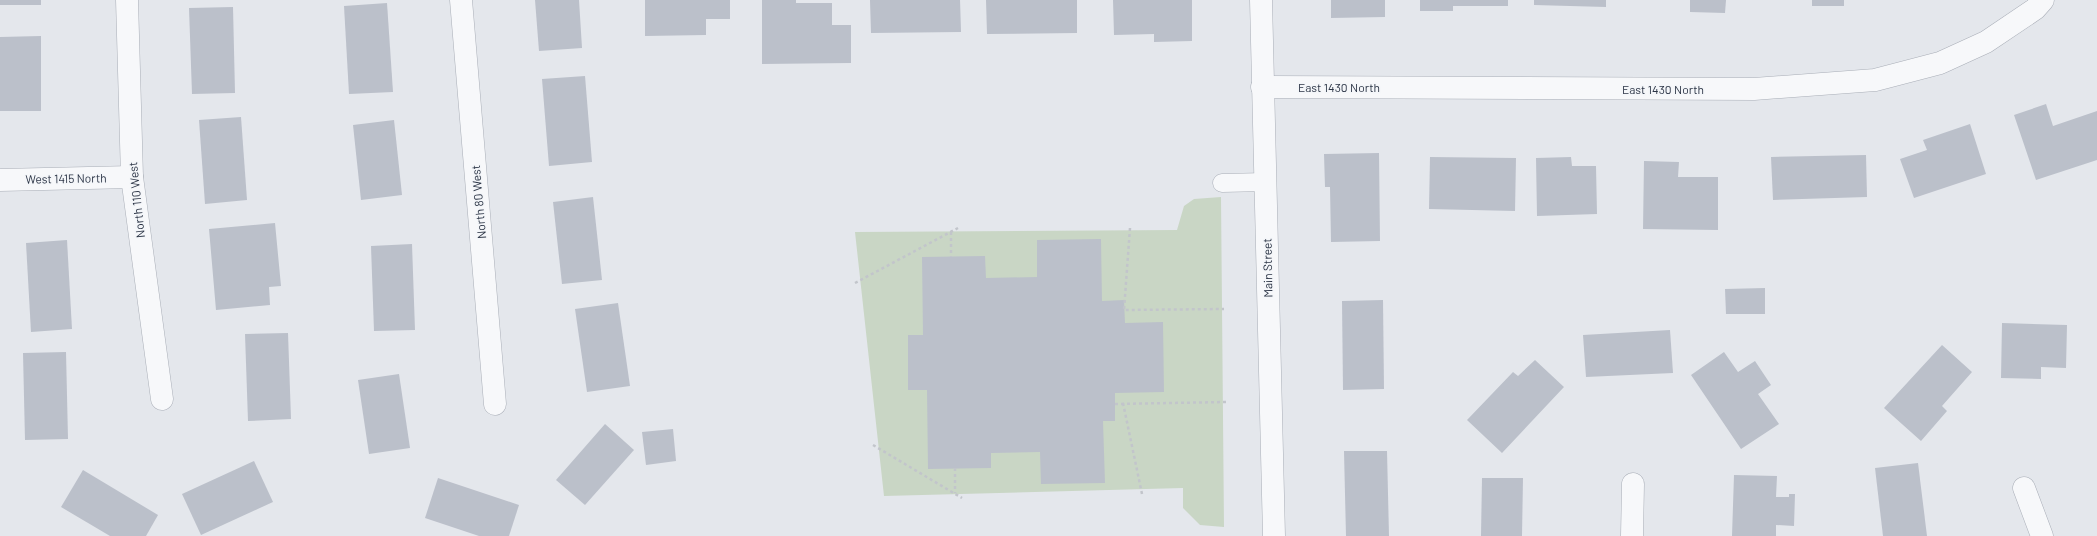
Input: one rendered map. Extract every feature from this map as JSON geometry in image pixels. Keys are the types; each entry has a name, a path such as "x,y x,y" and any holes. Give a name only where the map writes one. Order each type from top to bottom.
{"street":[{"name":"North 110 West","path":"127,0 132,177 162,399"},
{"name":"North 80 West","path":"461,0 495,404"},
{"name":"Main Street","path":"1261,0 1274,536"},
{"name":"East 1430 North","path":"1262,87 1754,89 1875,80 1940,63 1986,42 2035,9 2044,0"},
{"name":"West 1415 North","path":"0,180 132,177"},
{"path":"1632,536 1633,484"},
{"path":"2024,488 2042,536"}],"lane":[{"path":"1222,183 1265,182"}],"path":[{"path":"855,283 958,228"},
{"path":"1130,228 1124,310 1224,309"},
{"path":"951,232 951,257"},
{"path":"1115,404 1226,402"},
{"path":"1123,404 1142,494"},
{"path":"873,445 962,498"},
{"path":"955,468 955,494"}],"green space":[{"path":"1221,197 1224,527 1200,525 1183,508 1183,488 884,496 855,232 1177,230 1184,206 1194,199"}],"building":[{"path":"0,0 41,0 41,5 0,5"},
{"path":"535,0 579,0 582,48 539,51"},
{"path":"645,0 730,0 730,19 706,19 706,35 645,36"},
{"path":"762,0 796,0 796,3 832,3 832,25 851,25 851,63 762,64"},
{"path":"870,0 960,0 961,32 871,33"},
{"path":"986,0 1077,0 1077,33 987,34"},
{"path":"1113,0 1192,0 1192,41 1154,42 1154,34 1114,35"},
{"path":"1331,0 1385,0 1385,17 1331,18"},
{"path":"1420,0 1508,0 1508,6 1453,6 1453,11 1420,11"},
{"path":"1534,0 1606,0 1606,7 1534,5"},
{"path":"1690,0 1726,0 1725,13 1690,12"},
{"path":"1812,0 1844,0 1844,6 1812,6"},
{"path":"387,3 393,92 349,94 344,6"},
{"path":"233,7 235,93 192,94 189,8"},
{"path":"41,36 41,111 0,111 0,37"},
{"path":"585,76 592,162 549,166 542,79"},
{"path":"2046,104 2053,126 2097,111 2097,160 2036,180 2014,115"},
{"path":"241,117 247,200 205,204 199,120"},
{"path":"394,120 402,195 361,200 353,125"},
{"path":"1970,124 1986,174 1914,198 1900,159 1927,150 1923,140"},
{"path":"1379,153 1380,241 1331,242 1330,187 1325,187 1324,154"},
{"path":"1866,155 1867,197 1773,200 1771,157"},
{"path":"1430,157 1516,158 1515,211 1429,209"},
{"path":"1571,157 1572,166 1596,166 1597,214 1537,216 1536,158"},
{"path":"1644,161 1679,162 1678,177 1718,177 1718,230 1643,229"},
{"path":"593,197 602,280 562,284 553,202"},
{"path":"275,223 281,286 269,287 270,305 216,310 209,229"},
{"path":"1101,239 1102,301 1124,300 1125,323 1163,322 1164,392 1115,393 1115,421 1103,421 1105,483 1041,484 1040,452 991,453 991,468 928,469 927,390 908,390 908,335 923,335 922,257 985,256 986,278 1037,277 1037,240"},
{"path":"67,240 72,329 31,332 26,243"},
{"path":"412,244 415,330 374,331 371,246"},
{"path":"1765,288 1765,314 1726,314 1725,289"},
{"path":"1383,300 1384,389 1343,390 1342,301"},
{"path":"618,303 630,386 587,392 575,309"},
{"path":"2002,323 2067,325 2066,368 2041,367 2041,379 2001,378"},
{"path":"1670,330 1673,373 1586,377 1583,335"},
{"path":"288,333 291,419 248,421 245,334"},
{"path":"1942,345 1972,372 1942,406 1947,411 1921,441 1884,408"},
{"path":"66,352 68,439 25,440 23,353"},
{"path":"1724,352 1738,372 1755,361 1771,385 1758,394 1779,424 1741,449 1691,375"},
{"path":"1535,360 1564,387 1502,453 1467,420 1513,372 1518,376"},
{"path":"399,374 410,448 369,454 358,380"},
{"path":"605,424 634,450 585,505 556,480"},
{"path":"673,429 676,461 646,465 642,432"},
{"path":"1344,451 1387,451 1389,536 1346,536"},
{"path":"254,461 273,502 201,535 182,494"},
{"path":"1918,463 1927,536 1883,536 1875,468"},
{"path":"83,470 158,515 146,536 110,536 61,507"},
{"path":"1734,475 1777,476 1776,497 1789,497 1789,494 1795,494 1794,526 1776,525 1776,536 1732,536"},
{"path":"438,478 519,505 509,536 479,536 425,518"},
{"path":"1482,478 1523,478 1522,536 1481,536"}]}
